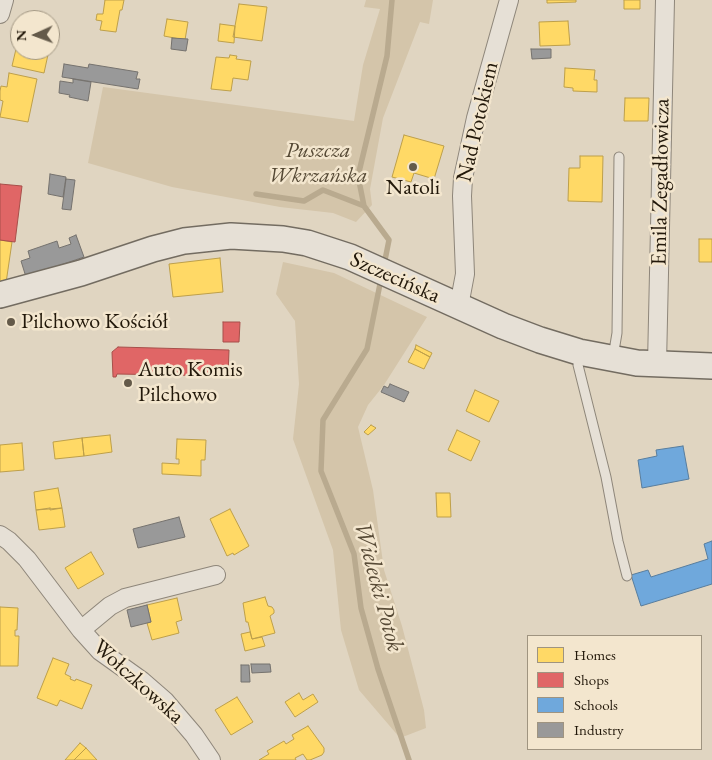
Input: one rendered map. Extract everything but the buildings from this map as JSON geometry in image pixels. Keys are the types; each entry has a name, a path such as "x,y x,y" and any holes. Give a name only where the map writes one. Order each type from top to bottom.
{"main road":[{"name":"Szczecińska","path":"0,295 81,273 170,244 217,236 284,239 307,243 350,257 540,340 579,352 613,359 657,364 709,366"},
{"name":"Szczecińska","path":"0,309 81,273"}],"street":[{"path":"0,14 4,0"},
{"name":"Nad Potokiem","path":"459,306 465,274 463,178 476,118 509,0"},
{"name":"Emila Zegadłowicza","path":"657,364 665,0"},
{"name":"Wołczkowska","path":"0,535 9,541 27,560 81,630 100,651 142,681 165,701 194,735 211,760"},
{"name":"Wołczkowska","path":"81,630 110,606 125,598 216,575"}],"lane":[{"path":"613,359 617,333 620,157"},
{"path":"579,352 578,365 606,477 618,541 627,576"}],"green space":[{"name":"Puszcza Wkrzańska","path":"366,0 433,0 429,24 420,22 383,118 370,189 372,205 356,222 333,213 280,207 172,187 88,163 103,87 354,121 363,65 380,9 364,7"},
{"path":"283,262 334,273 427,317 384,385 368,405 358,427 373,490 384,570 402,626 424,710 426,728 400,738 359,690 341,630 333,550 293,439 299,384 295,321 276,294"}],"waterway":[{"name":"Wielecki Potok","path":"384,265 389,240 364,206 358,176 387,56 392,0"},
{"path":"256,194 304,201 323,190 364,206"},
{"name":"Wielecki Potok","path":"381,279 367,349 323,420 321,471 354,554 361,608 378,669 409,760"}],"place":[{"name":"Natoli","path":"413,167"},
{"name":"Pilchowo Kościół","path":"11,322"},
{"name":"Auto Komis Pilchowo","path":"128,383"}]}
